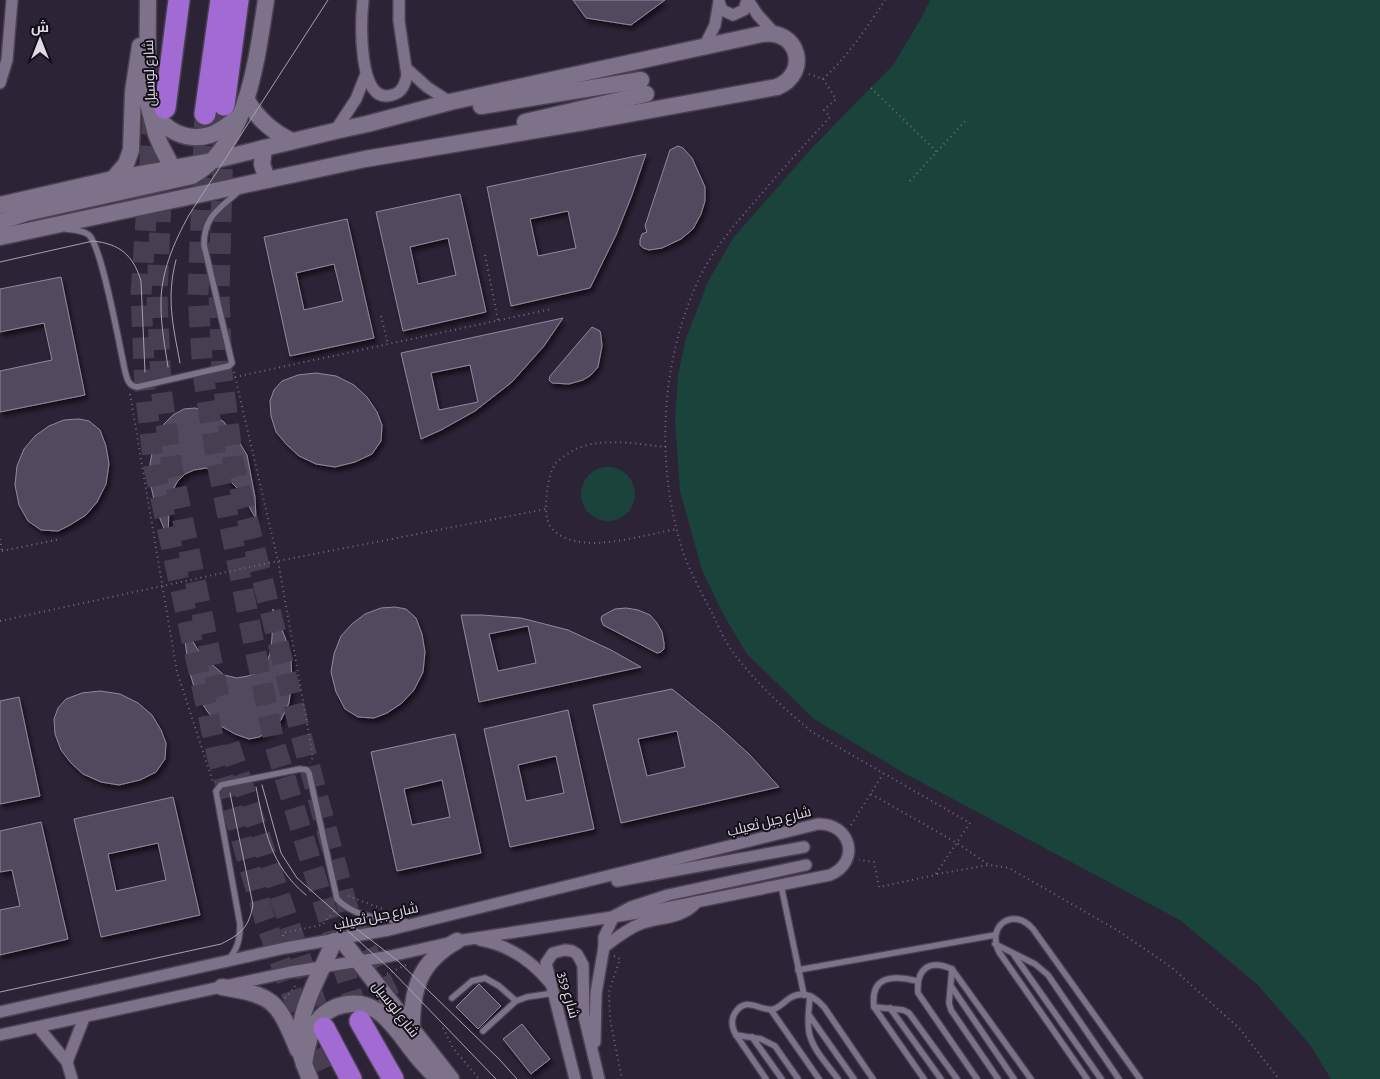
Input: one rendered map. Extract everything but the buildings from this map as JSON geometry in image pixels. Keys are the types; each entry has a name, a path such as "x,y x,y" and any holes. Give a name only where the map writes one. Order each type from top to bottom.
{"highway":[{"name":"شارع لوسيل","path":"156,97 179,0"},
{"path":"221,0 223,112"},
{"path":"223,112 238,0"},
{"path":"234,34 250,0"},
{"path":"153,3 156,97"},
{"path":"360,1021 393,1079"},
{"path":"324,1028 351,1079"}],"street":[{"path":"0,83 7,60 12,0"},
{"path":"156,97 156,117 167,128 181,136 196,138 211,135 223,112 246,99 254,75 266,0"},
{"path":"362,0 362,46 366,74 372,89 379,96 387,97 396,94 405,83 406,68 398,21 399,0"},
{"path":"719,1 722,10 733,15 744,10 748,0"},
{"path":"364,159 585,122 777,87 789,80 796,69 795,50 787,40 776,34 757,14 748,0"},
{"path":"704,47 715,25 719,1"},
{"path":"113,179 126,164 131,150 135,72 153,3"},
{"path":"367,124 450,102 769,33 776,34"},
{"path":"406,68 427,87 450,102"},
{"path":"335,130 356,99 366,74"},
{"path":"0,237 364,159 644,87 367,124 335,130 211,161"},
{"name":"شارع لوسيل","path":"156,97 156,134 178,173"},
{"path":"246,99 255,113 267,125 292,141"},
{"path":"0,206 113,179 200,172 227,140 223,112"},
{"path":"264,148 262,164 267,180"},
{"path":"0,222 26,213 178,173 205,185 238,186"},
{"name":"شارع جبل ثعيلب","path":"0,1012 285,948 338,940 417,923 818,824 830,825 844,835"},
{"path":"0,1035 290,972 391,956 465,940 697,902 830,876 841,869 847,859 848,847 844,835"},
{"path":"511,899 804,847"},
{"path":"594,1059 596,992 604,937 614,916 649,900 806,865"},
{"path":"603,950 630,928 642,923 678,915 697,902"},
{"path":"307,1072 300,1047 300,1036 305,1011 323,967 338,940"},
{"name":"شارع لوسيل","path":"338,940 375,982 451,1079"},
{"path":"412,1031 412,1003 414,992 421,976 438,954 465,940 497,944 518,954 537,969 553,990"},
{"name":"شارع 359","path":"575,1079 546,963 549,957 558,950 577,954 583,965 584,1016 599,1079"},
{"path":"222,987 252,992 268,999 277,1007 283,1016 307,1072"},
{"path":"307,1072 309,1037 319,1017 330,1009 343,1004 363,1004 382,1013 415,1055 438,1079"},
{"path":"68,1062 84,1018"},
{"path":"38,1027 68,1062 72,1079"}],"lane":[{"path":"50,226 82,231 93,241 101,263 128,382 137,387 229,366 232,363 204,245 204,238 206,225 210,218 238,186"},
{"path":"227,961 238,946 240,924 216,790 221,785 300,768 309,772 337,899 341,904 358,914 417,923"},
{"path":"780,885 798,970 807,995 809,1030 814,1045 838,1079"},
{"path":"1087,1079 999,952 995,944 995,936 998,928 1004,922 1011,919 1020,919 1027,922 1140,1079"},
{"path":"798,970 995,936"},
{"path":"995,944 1035,964 1048,975 1119,1079"},
{"path":"1013,953 1101,1079"},
{"path":"977,1079 918,992 917,981 922,971 931,965 942,964 952,968 1031,1079"},
{"path":"952,968 949,1003 951,1010 998,1079"},
{"path":"917,981 901,977 891,977 882,981 876,988 873,998 874,1007 924,1079"},
{"path":"452,998 472,981 485,978 499,986 516,1001"},
{"path":"951,986 1014,1079"},
{"path":"482,1031 516,1001 553,990"},
{"path":"766,1079 732,1028 735,1014 746,1005 754,1004 771,1010 776,1009 792,997 807,995 818,1000 824,1007 873,1079"},
{"path":"874,1007 903,1010 913,1017 957,1079"},
{"path":"890,1008 941,1079"},
{"path":"771,1010 819,1079"},
{"path":"809,1015 854,1079"},
{"path":"736,1035 768,1042 775,1046 798,1079"},
{"path":"752,1038 782,1079"}],"path":[{"path":"823,79 858,41 884,0"},
{"path":"796,69 823,79 836,99 824,110 830,118 801,147 719,244 699,279 678,338 667,386 666,447 671,502 683,553 700,592 730,647 750,672 789,712 812,732 970,823 935,875"},
{"path":"871,88 937,152"},
{"path":"910,181 967,119"},
{"path":"485,256 498,320"},
{"path":"236,377 551,309"},
{"path":"382,316 388,344"},
{"path":"232,363 278,561 313,757 307,770"},
{"path":"128,382 177,672 216,790"},
{"path":"666,447 611,442 572,451 556,463 549,478 546,508 548,524 555,532 566,539 578,542 602,543 678,529"},
{"path":"0,621 278,561 546,508"},
{"path":"0,539 1,552 61,539"},
{"path":"844,835 884,773"},
{"path":"871,794 957,843 989,865"},
{"path":"847,859 874,862 879,887 989,865 1009,868 1146,948 1189,982 1238,1028 1280,1079"},
{"path":"285,948 283,933 322,925 349,895 384,910 386,919"},
{"path":"603,950 620,959 609,992 610,1019 622,1079"},
{"path":"375,982 384,975 409,964"},
{"path":"290,972 295,987"},
{"path":"295,987 311,993"},
{"path":"277,1007 295,987"},
{"path":"443,1028 453,1048 479,1079"}],"shaded area":[{"path":"930,0 1380,0 1380,1079 1331,1079 1311,1046 1257,984 1180,920 904,773 814,719 747,654 723,614 702,570 680,491 675,420 678,375 686,338 708,282 733,238 811,149 893,65"},
{"path":"608,467 618,469 627,475 633,484 635,494 633,504 627,513 618,519 608,521 598,519 589,513 583,504 581,494 583,484 589,475 598,469"}],"tunnel":[{"path":"224,105 219,294 222,374 233,461 301,735 349,913 390,998"},
{"path":"153,114 141,294 145,389 154,467 217,755 265,920 307,1035 327,1079"},
{"path":"205,114 198,295 203,374 217,463 274,742 360,1021"},
{"path":"161,201 157,296 161,388 172,467 220,702"},
{"path":"229,744 324,1028"}],"tram line":[{"path":"168,367 163,337 161,294 165,270 173,247 189,215 328,0"},
{"path":"0,262 93,241 111,245 124,252 134,264 141,281 145,372"},
{"path":"176,260 171,287 171,299 173,324 180,363"},
{"path":"262,785 281,853 297,878 340,916 398,961 500,1060 517,1079"},
{"path":"256,787 266,833 277,859 284,872 306,895"},
{"path":"0,992 221,944 239,933 249,919 253,905 230,793"},
{"path":"340,924 390,969 496,1079"}]}
